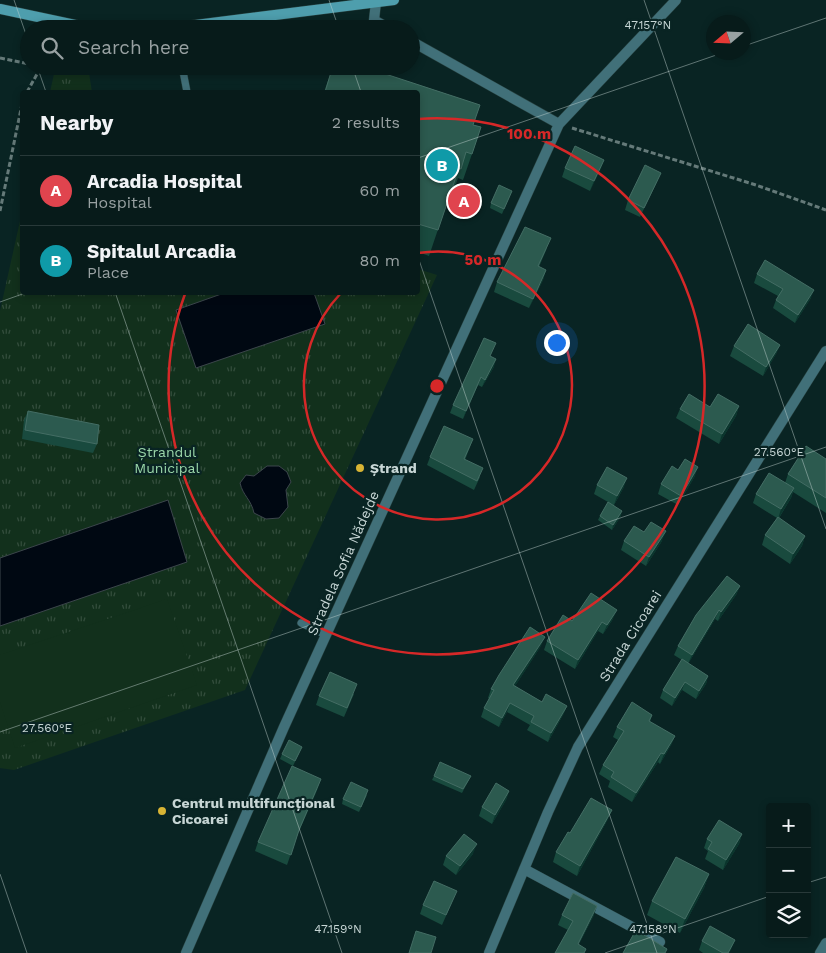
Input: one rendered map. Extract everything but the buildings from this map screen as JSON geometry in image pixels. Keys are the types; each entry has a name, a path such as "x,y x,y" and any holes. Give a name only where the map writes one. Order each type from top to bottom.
{"street":[{"path":"238,20 394,0"},
{"name":"Stradela Sofia Nădejde","path":"186,953 326,635 558,124 676,0"},
{"path":"374,20 376,2"},
{"path":"0,9 52,20"},
{"path":"420,46 558,124"},
{"name":"Strada Cicoarei","path":"489,953 578,747 826,351"},
{"path":"524,869 660,942"},
{"path":"820,953 826,943"}],"lane":[{"path":"184,75 187,90"},
{"path":"301,622 326,635"}],"path":[{"path":"0,58 20,62"},
{"path":"28,90 35,75"},
{"path":"0,211 20,114"},
{"path":"558,124 756,185 826,210"}],"green space":[{"path":"54,75 89,75 92,90 50,90"},
{"name":"Ștrandul Municipal","path":"20,221 20,295 420,295 420,270 437,275 245,690 14,770 0,768 0,311"},
{"path":"167,599 197,685 15,748 0,702 0,655"}],"shaded area":[{"path":"218,295 315,295 325,324 196,368 176,310"},
{"path":"267,466 279,466 287,472 291,482 286,490 288,507 279,518 266,519 254,513 240,483 246,475 254,476"},
{"path":"168,500 187,562 0,626 0,558"}],"place":[{"name":"Spitalul Arcadia","path":"442,165"},
{"name":"Arcadia Hospital","path":"464,201"},
{"name":"Ștrand","path":"360,468"},
{"name":"Centrul multifuncțional Cicoarei","path":"162,811"}]}
